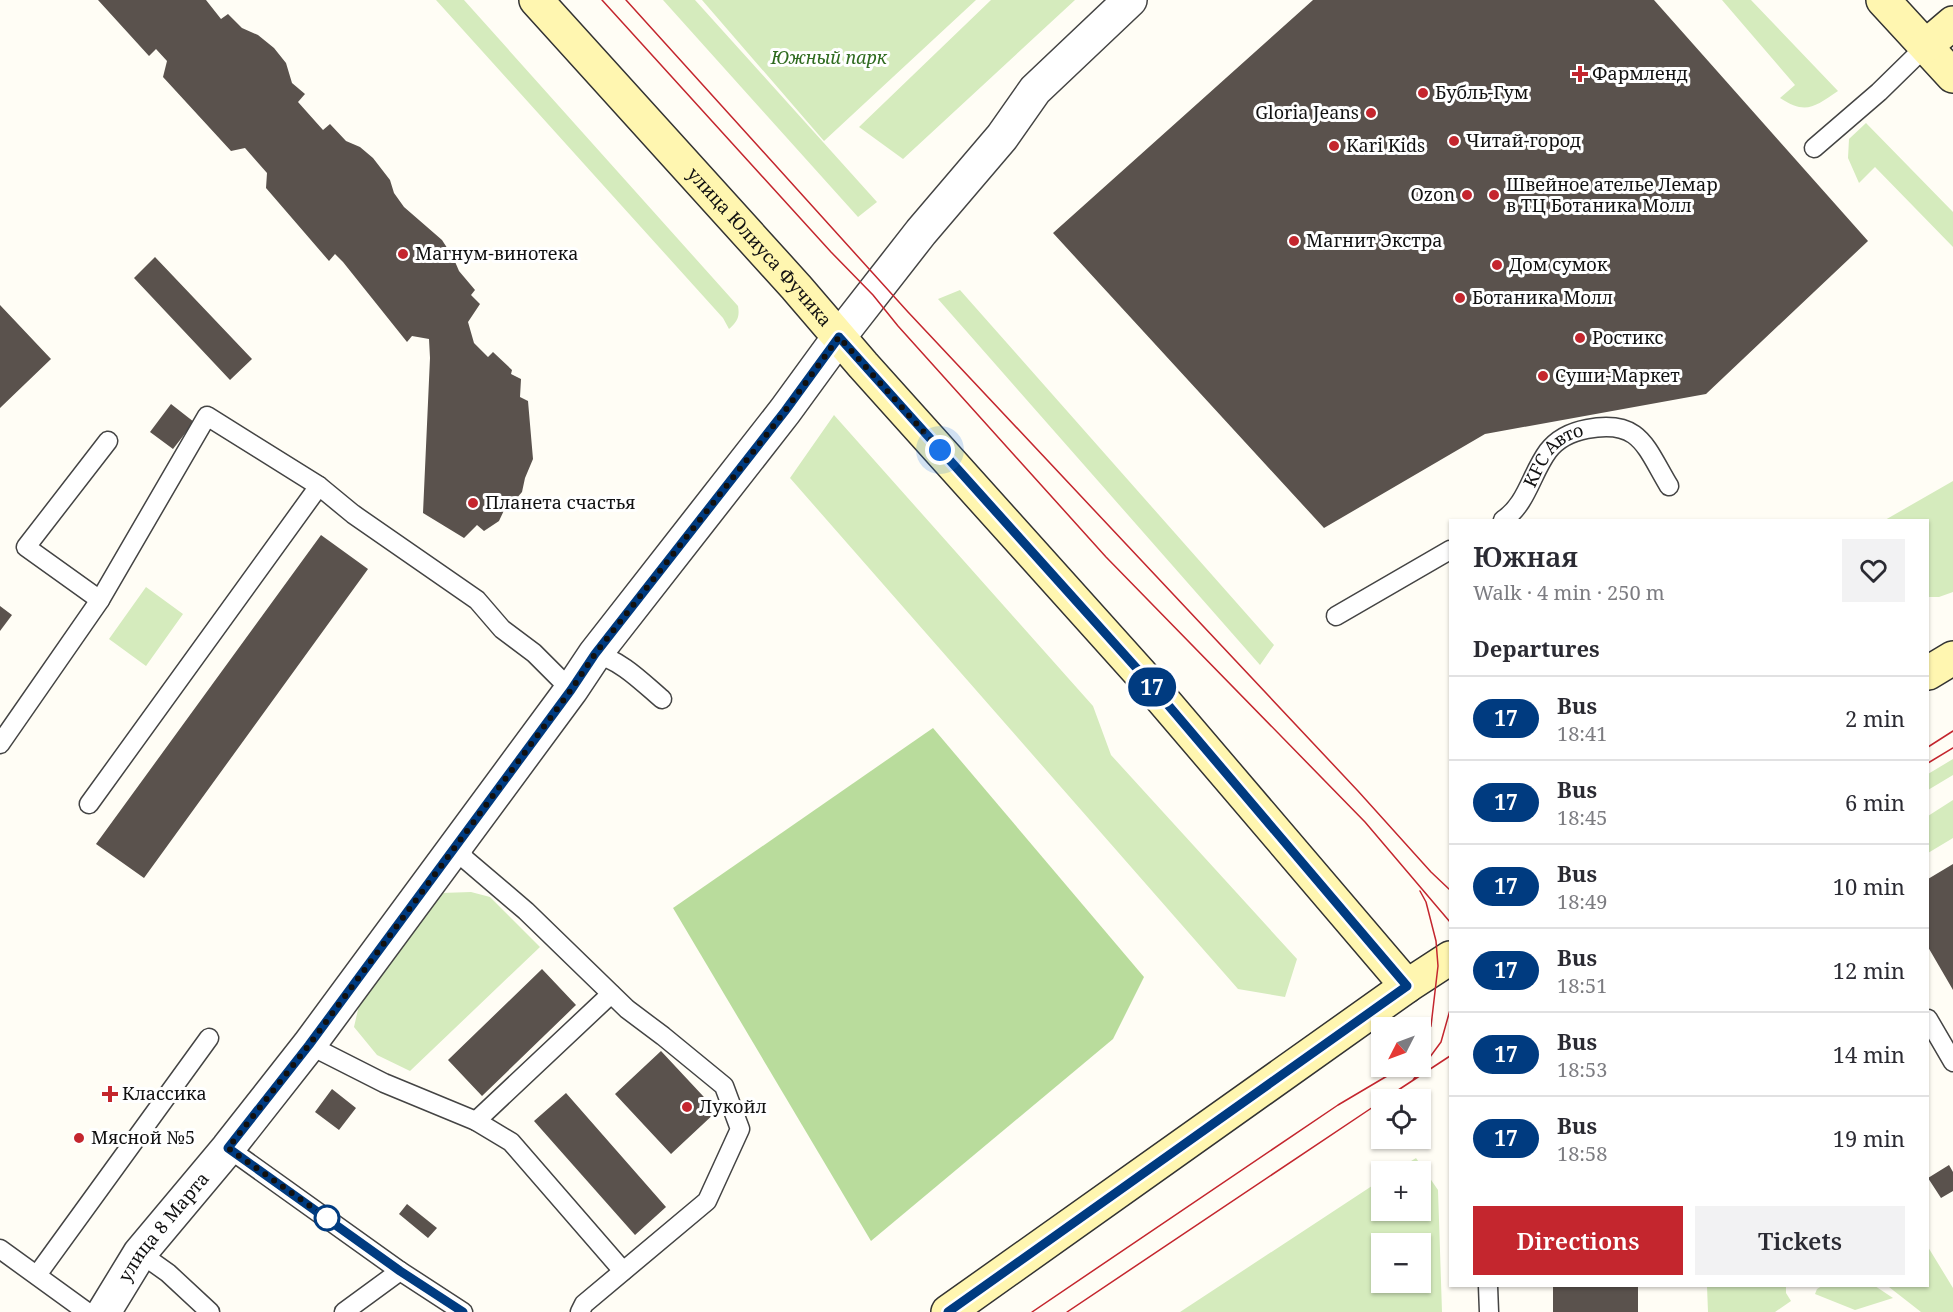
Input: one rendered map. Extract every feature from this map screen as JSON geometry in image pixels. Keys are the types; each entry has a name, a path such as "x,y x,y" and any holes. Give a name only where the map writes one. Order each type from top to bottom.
{"street":[{"name":"улица Юлиуса Фучика","path":"536,0 1140,672 1407,986"},
{"name":"улица 8 Марта","path":"104,1312 140,1253 228,1148 309,1045 571,690 595,654 785,411 921,232 1002,137 1035,90 1130,0"},
{"path":"1883,0 1953,76"},
{"path":"1926,46 1953,22"},
{"path":"1929,671 1953,658"},
{"path":"948,1312 1407,986 1449,959"}],"lane":[{"path":"1814,148 1879,92 1926,46"},
{"path":"0,744 100,600 207,416 319,486 353,514 477,600 502,629 534,653 571,690"},
{"name":"KFC Авто","path":"1504,519 1516,510 1554,443 1563,436 1581,430 1615,426 1630,431 1643,442 1669,486"},
{"path":"100,600 26,547 108,441"},
{"path":"89,804 319,486"},
{"path":"1336,616 1449,551"},
{"path":"595,654 605,656 623,667 662,699"},
{"path":"457,844 465,859 526,911 627,1009 724,1086 740,1130 707,1201 584,1304 580,1312"},
{"path":"476,1121 611,994"},
{"path":"1929,1021 1953,1062"},
{"path":"37,1275 209,1038"},
{"path":"309,1045 384,1083 476,1121 511,1142 623,1272"},
{"path":"228,1148 400,1271 464,1312"},
{"path":"0,1249 87,1312"},
{"path":"140,1253 168,1273 210,1312"},
{"path":"344,1312 400,1271"},
{"path":"1488,1287 1489,1312"}],"green space":[{"path":"436,0 464,0 738,306 737,319 729,329 723,318"},
{"path":"663,0 695,0 877,202 858,217"},
{"name":"Южный парк","path":"702,0 976,0 824,141"},
{"path":"991,0 1075,0 903,159 859,127"},
{"path":"1722,0 1751,0 1838,91 1810,107 1797,106 1780,98 1795,85"},
{"path":"1866,123 1953,212 1953,247 1875,167 1859,183 1848,158 1849,139"},
{"path":"960,290 1274,645 1260,665 938,299"},
{"path":"834,415 1093,706 1111,755 1297,959 1285,997 1238,989 790,478"},
{"path":"1953,481 1953,592 1939,597 1929,597 1929,519 1887,519"},
{"path":"146,587 183,614 146,666 109,639"},
{"path":"933,728 1144,977 1113,1039 871,1241 673,908"},
{"path":"1953,759 1953,775 1929,789 1929,773"},
{"path":"1953,800 1953,838 1929,852 1929,815"},
{"path":"471,892 490,897 540,947 410,1071 377,1055 354,1027 360,1001 441,893"},
{"path":"1431,1180 1438,1190 1442,1312 1180,1312 1371,1187 1371,1221 1431,1221"},
{"path":"1929,1249 1953,1288 1953,1312 1921,1312 1889,1287 1929,1287"},
{"path":"1707,1287 1786,1287 1786,1293 1791,1301 1775,1312 1708,1312"},
{"path":"1820,1287 1876,1287 1893,1298 1855,1310 1815,1294"}],"building":[{"path":"98,0 206,0 221,19 228,14 242,28 258,35 274,48 286,63 292,83 305,94 298,102 323,130 330,124 346,141 360,147 373,158 390,180 394,193 404,207 442,240 459,271 475,290 471,295 480,304 468,322 474,343 488,357 493,352 512,370 511,374 521,379 520,397 528,401 533,459 522,492 516,499 514,507 507,504 499,521 484,531 477,525 464,538 423,513 429,339 412,336 407,342 343,262 335,254 329,261 266,188 267,173 245,148 231,151 163,77 167,61 156,49 149,56"},
{"name":"Ботаника Молл","path":"1313,0 1654,0 1868,241 1706,394 1485,434 1324,528 1053,233"},
{"path":"155,257 252,359 230,380 134,278"},
{"path":"0,305 51,359 0,408"},
{"path":"171,404 194,422 173,449 150,432"},
{"path":"321,535 368,569 144,878 96,844"},
{"path":"0,606 12,615 0,631"},
{"path":"1953,864 1953,990 1929,949 1929,878"},
{"path":"542,969 576,1005 482,1096 448,1060"},
{"path":"661,1051 717,1111 671,1154 615,1094"},
{"path":"332,1089 356,1108 339,1130 315,1112"},
{"path":"566,1093 666,1207 635,1235 534,1121"},
{"path":"1949,1165 1953,1172 1953,1191 1941,1198 1929,1177"},
{"path":"407,1204 437,1228 428,1238 399,1214"},
{"path":"1553,1287 1638,1287 1638,1312 1553,1312"}],"tram line":[{"path":"602,0 831,252 873,295 898,326 1106,557 1365,822 1449,921"},
{"path":"626,0 908,312 1449,889"},
{"path":"1929,746 1953,731"},
{"path":"1929,762 1953,748"},
{"path":"1420,891 1426,902 1436,941 1438,966 1431,1026"},
{"path":"1413,1080 1441,1042 1449,1014"},
{"path":"1400,1089 1449,1057"},
{"path":"1032,1312 1338,1105 1385,1077"},
{"path":"1067,1312 1371,1108"}],"bus line":[{"name":"17","path":"463,1312 400,1271 228,1148 309,1045 571,690 595,654 785,411 839,337 1140,672 1407,986 948,1312"}],"place":[{"name":"Фармленд","path":"1580,74"},
{"name":"Бубль-Гум","path":"1423,93"},
{"name":"Gloria Jeans","path":"1371,113"},
{"name":"Читай-город","path":"1454,141"},
{"name":"Kari Kids","path":"1334,146"},
{"name":"Ozon","path":"1467,195"},
{"name":"Швейное ателье Лемар в ТЦ Ботаника Молл","path":"1494,195"},
{"name":"Магнит Экстра","path":"1294,241"},
{"name":"Магнум-винотека","path":"403,254"},
{"name":"Дом сумок","path":"1497,265"},
{"name":"Ботаника Молл","path":"1460,298"},
{"name":"Ростикс","path":"1580,338"},
{"name":"Суши-Маркет","path":"1543,376"},
{"name":"Планета счастья","path":"473,503"},
{"name":"Классика","path":"110,1094"},
{"name":"Лукойл","path":"687,1107"},
{"name":"Мясной №5","path":"79,1138"}],"route":[{"path":"327,1218 228,1148 309,1045 571,690 595,654 785,411 839,337 940,450"}]}
